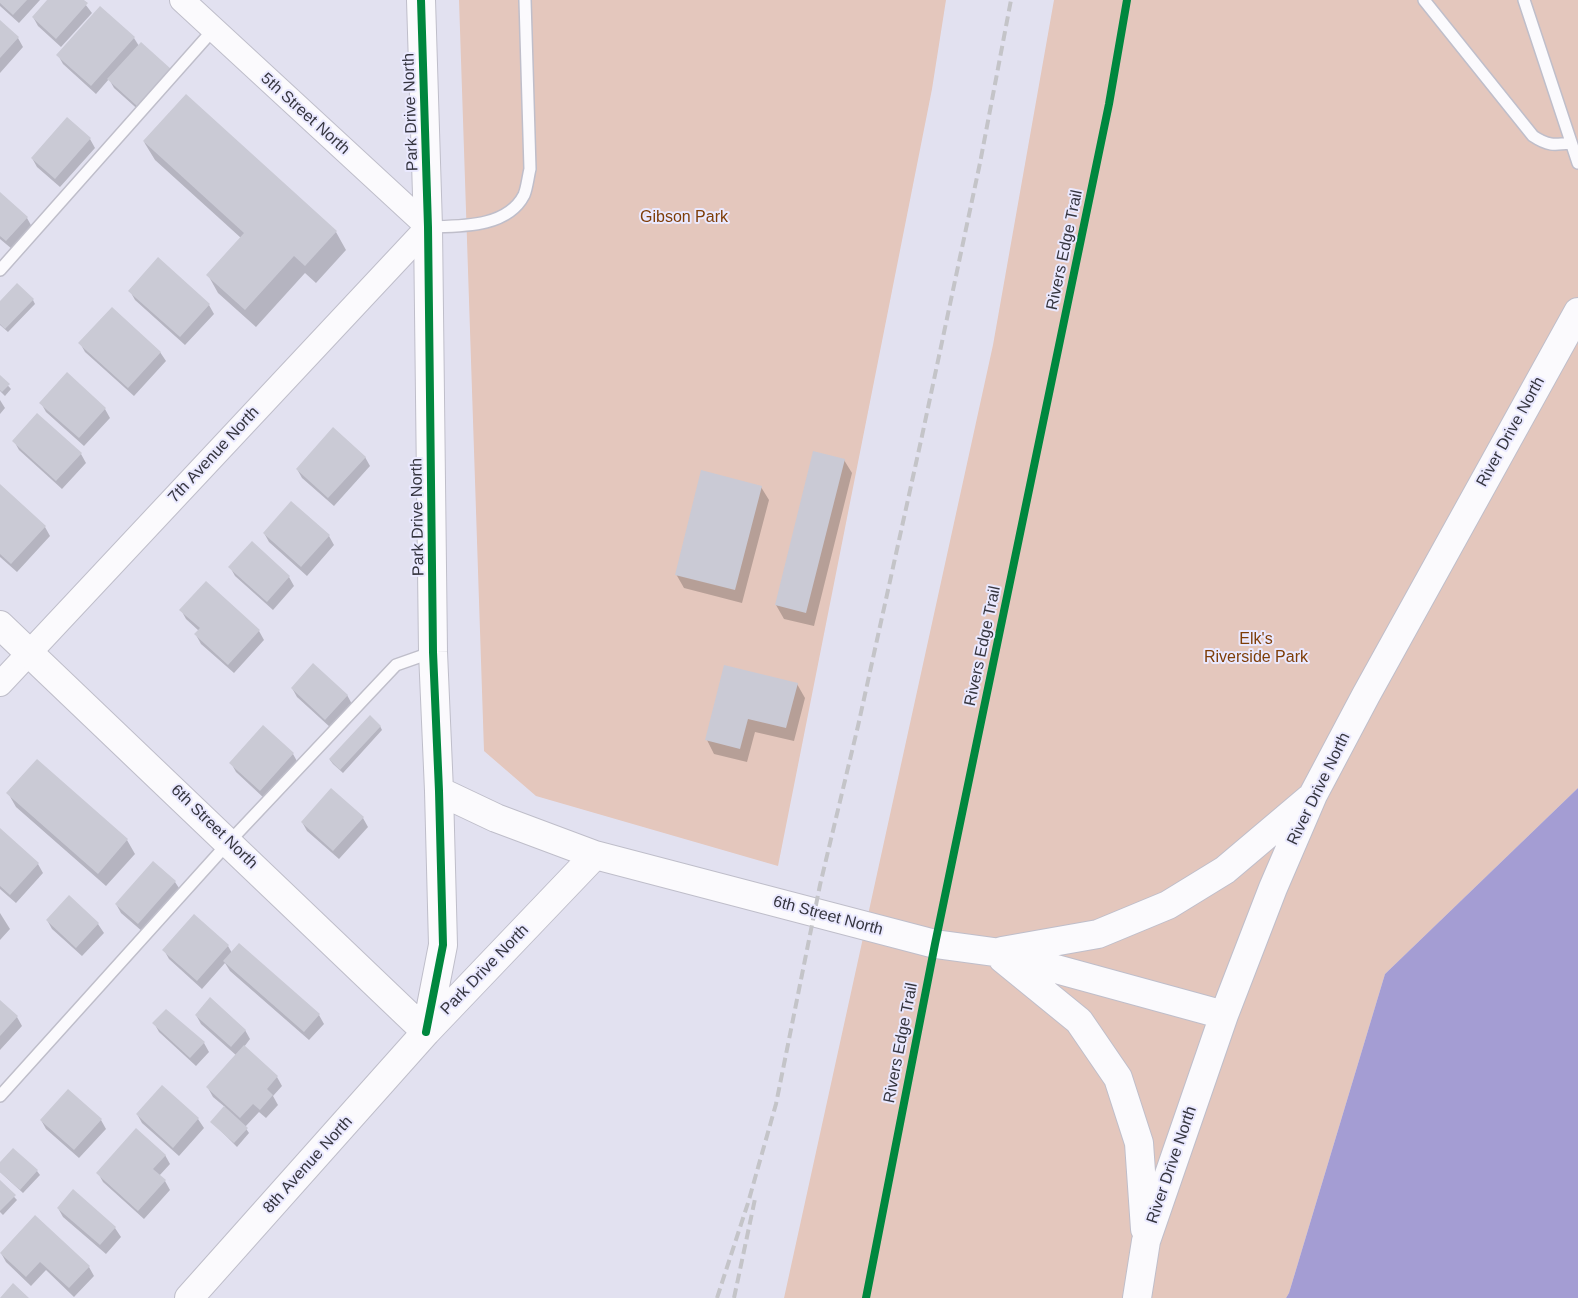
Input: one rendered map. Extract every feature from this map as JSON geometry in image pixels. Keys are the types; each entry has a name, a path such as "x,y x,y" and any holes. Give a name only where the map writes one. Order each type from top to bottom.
{"street":[{"name":"5th Street North","path":"182,0 428,227"},
{"name":"Park Drive North","path":"421,0 428,227 433,652 443,946 426,1032"},
{"name":"7th Avenue North","path":"0,684 428,227"},
{"name":"River Drive North","path":"1137,1298 1146,1241 1224,1015 1273,888 1313,795 1366,695 1578,312"},
{"name":"6th Street North","path":"0,625 426,1032"},
{"name":"6th Street North","path":"439,791 496,818 595,855 935,944 994,952 1224,1015"},
{"path":"994,952 1098,934 1168,905 1225,870 1313,795"},
{"name":"Park Drive North","path":"426,1032 595,855"},
{"path":"994,952 1079,1021 1118,1078 1139,1143 1146,1241"},
{"name":"8th Avenue North","path":"189,1298 426,1032"}],"lane":[{"path":"428,227 476,225 509,214 524,195 530,169 526,0"},
{"path":"1424,0 1534,136 1544,143 1553,145 1571,143"},
{"path":"1524,0 1578,163"},
{"path":"0,270 213,30"},
{"path":"0,1096 229,842 396,665 433,652"}],"green space":[{"name":"Gibson Park","path":"459,0 946,0 932,89 778,866 536,796 484,751"},
{"name":"Elk's Riverside Park","path":"1054,0 1578,0 1578,788 1385,974 1286,1298 784,1298 993,345"}],"shaded area":[{"path":"1578,788 1578,1298 1286,1298 1385,974"}],"building":[{"path":"0,0 27,0 13,15 0,3"},
{"path":"47,0 84,0 88,3 56,39 32,17"},
{"path":"100,6 135,37 91,86 56,55"},
{"path":"0,20 19,37 0,58"},
{"path":"141,42 171,69 137,106 107,79"},
{"path":"186,94 337,231 305,266 294,256 245,310 206,275 244,233 143,141"},
{"path":"67,117 91,138 55,179 31,158"},
{"path":"0,192 28,217 6,241 0,236"},
{"path":"158,257 210,304 180,337 128,291"},
{"path":"17,283 34,299 5,329 0,324 0,301"},
{"path":"112,307 161,352 128,388 78,343"},
{"path":"67,372 106,408 79,438 39,403"},
{"path":"0,375 10,384 2,392 0,390"},
{"path":"37,413 82,453 56,481 12,441"},
{"path":"333,427 366,457 328,498 296,469"},
{"path":"813,451 845,459 806,613 775,605"},
{"path":"701,470 762,486 735,590 675,575"},
{"path":"0,484 46,526 11,564 0,554"},
{"path":"291,501 330,535 301,567 263,533"},
{"path":"252,541 290,576 267,602 228,567"},
{"path":"206,581 260,630 228,665 194,634 200,628 179,610"},
{"path":"313,663 348,695 325,720 291,688"},
{"path":"724,665 798,683 786,728 748,719 740,749 705,740"},
{"path":"370,715 381,726 340,770 329,759"},
{"path":"263,725 294,753 260,791 229,763"},
{"path":"37,759 128,839 98,874 6,793"},
{"path":"331,788 364,817 333,851 301,822"},
{"path":"0,828 39,863 10,895 0,886"},
{"path":"153,861 176,881 138,924 115,904"},
{"path":"69,895 99,923 76,948 46,920"},
{"path":"194,914 229,945 197,981 162,950"},
{"path":"239,943 320,1014 304,1032 223,961"},
{"path":"210,997 246,1030 231,1047 195,1015"},
{"path":"0,1000 18,1016 0,1036"},
{"path":"166,1009 205,1042 190,1058 152,1023"},
{"path":"244,1045 278,1076 267,1089 273,1095 260,1110 253,1104 240,1118 206,1087"},
{"path":"162,1085 199,1118 173,1148 136,1114"},
{"path":"68,1089 102,1119 74,1150 40,1120"},
{"path":"224,1106 248,1128 234,1143 210,1122"},
{"path":"136,1128 166,1155 153,1169 166,1180 138,1211 96,1173"},
{"path":"13,1148 38,1170 20,1190 0,1172 0,1162"},
{"path":"0,1180 16,1195 0,1211"},
{"path":"73,1189 116,1227 100,1245 57,1208"},
{"path":"35,1215 90,1266 69,1288 40,1262 26,1277 0,1253"},
{"path":"13,1283 29,1298 0,1298"}],"railway":[{"path":"717,1298 748,1203 776,1104 820,885 858,726 922,436 980,163 1011,0"},
{"path":"734,1298 755,1199"}],"cycle path":[{"path":"421,0 428,227 433,652 443,945 426,1032"},
{"name":"Rivers Edge Trail","path":"866,1298 935,944 1109,104 1127,0"}]}
